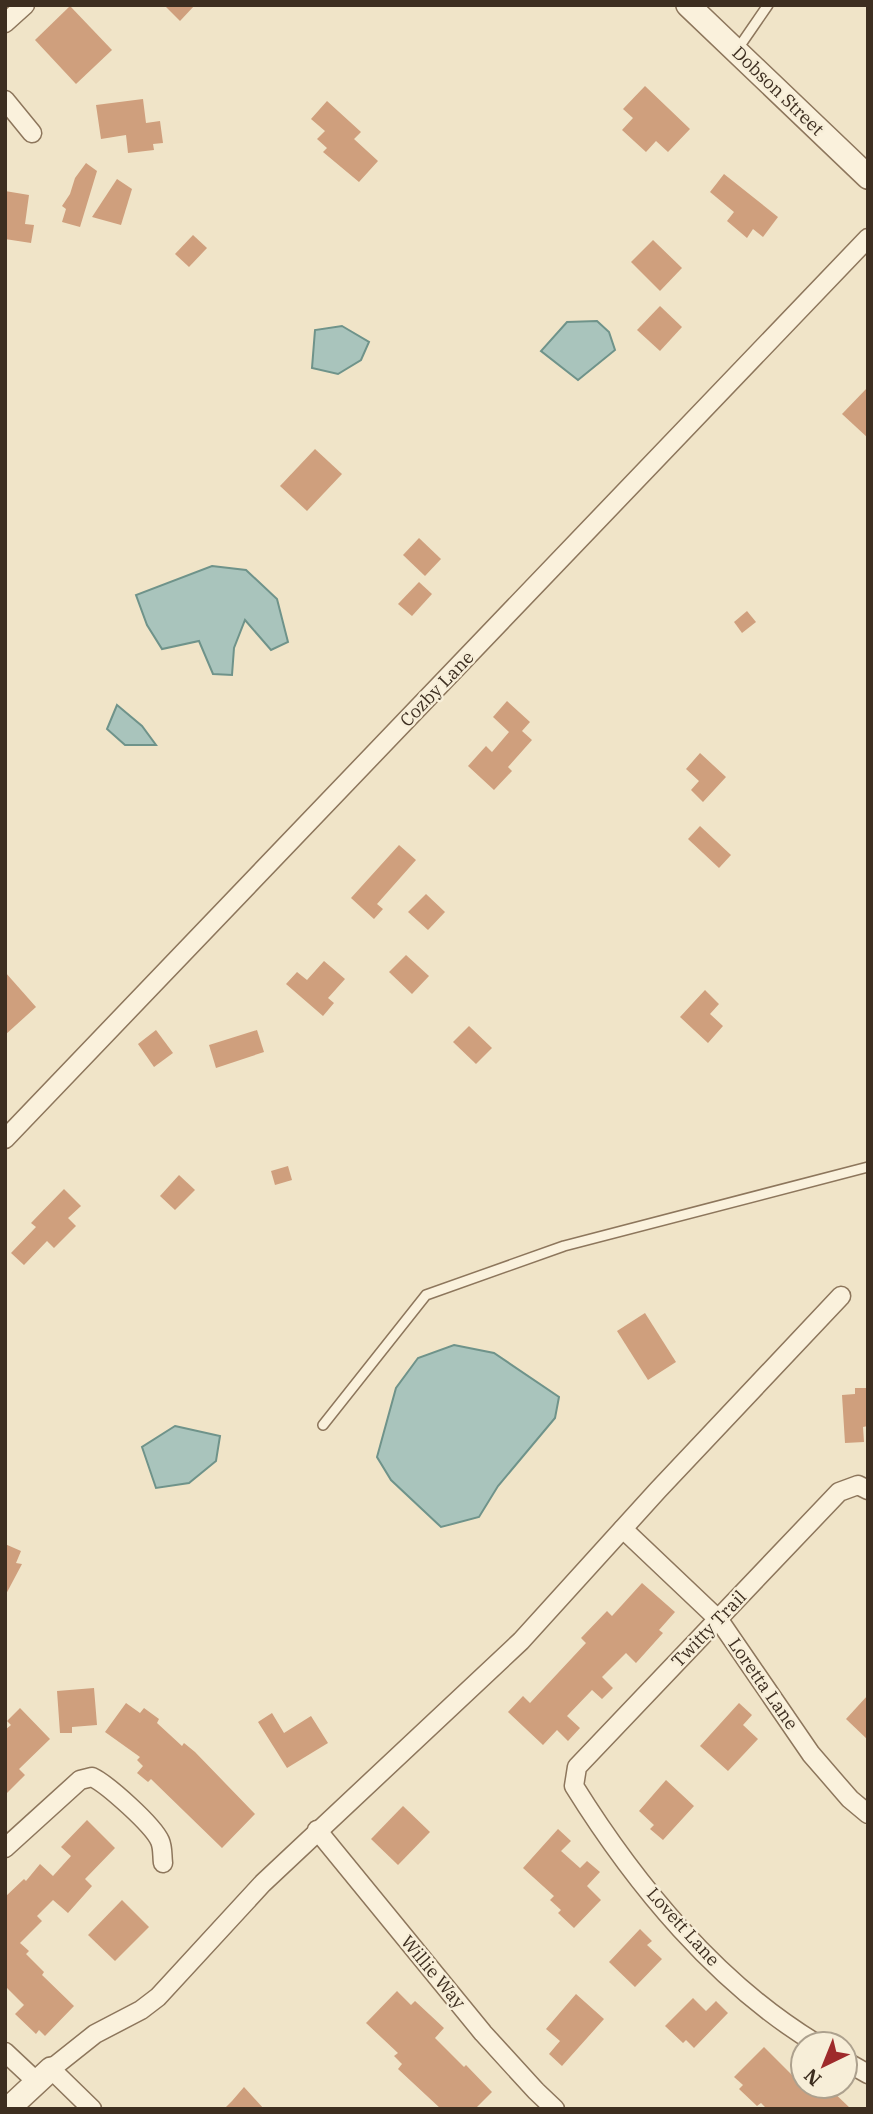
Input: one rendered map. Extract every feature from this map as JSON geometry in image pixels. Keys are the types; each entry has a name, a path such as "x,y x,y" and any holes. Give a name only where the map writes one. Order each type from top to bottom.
{"street":[{"path":"5,23 25,5"},
{"name":"Dobson Street","path":"688,5 868,177"},
{"path":"5,100 32,134"},
{"name":"Cozby Lane","path":"5,1139 868,238"},
{"path":"30,2093 95,2034 141,2010 158,1997 263,1883 317,1830 521,1642 841,1296"},
{"name":"Twitty Trail","path":"574,1786 577,1767 839,1492 863,1488"},
{"name":"Loretta Lane","path":"623,1529 719,1620 811,1754 850,1799 868,1814"},
{"path":"5,1848 80,1780 92,1777 105,1784 153,1830 159,1840 163,1863"},
{"name":"Lovett Lane","path":"574,1786 622,1857 668,1915 716,1965 798,2030"},
{"name":"Willie Way","path":"317,1830 483,2033 555,2109"},
{"path":"5,2052 30,2093 92,2109"}],"lane":[{"path":"736,51 768,5"},
{"path":"323,1425 426,1296 564,1246 868,1167"}],"water":[{"path":"597,321 609,332 615,350 578,380 541,351 567,322"},
{"path":"342,326 369,342 361,360 338,374 312,368 315,330"},
{"path":"212,566 246,570 277,599 288,642 271,650 245,620 234,648 232,675 213,674 199,641 162,649 147,625 136,595"},
{"path":"117,705 142,726 156,745 125,745 107,729"},
{"path":"454,1345 494,1353 559,1397 555,1418 498,1486 479,1517 441,1527 391,1480 377,1457 396,1388 418,1358"},
{"path":"175,1426 220,1436 216,1461 189,1483 156,1488 142,1447"}],"building":[{"path":"164,5 195,5 180,21"},
{"path":"70,6 112,50 76,84 35,40"},
{"path":"645,86 690,129 668,152 656,141 646,152 622,130 633,118 623,109"},
{"path":"143,99 146,123 160,121 163,143 153,144 154,150 128,153 126,135 101,139 96,105"},
{"path":"327,101 361,132 354,139 378,161 359,182 323,152 327,148 317,139 325,131 311,119"},
{"path":"86,163 97,171 80,227 62,222 66,209 62,206 70,194 75,178"},
{"path":"724,174 778,217 763,237 753,229 747,238 727,221 734,212 710,192"},
{"path":"117,179 132,189 121,225 92,217"},
{"path":"5,191 29,195 25,224 34,225 31,243 5,239"},
{"path":"193,235 207,248 189,267 175,254"},
{"path":"653,240 682,268 660,291 631,262"},
{"path":"660,306 682,327 660,351 637,330"},
{"path":"868,387 868,438 842,414"},
{"path":"315,449 342,474 307,511 280,486"},
{"path":"419,538 441,559 425,576 403,555"},
{"path":"419,582 432,594 412,616 398,604"},
{"path":"747,611 756,622 742,633 734,622"},
{"path":"507,701 530,722 522,731 532,740 508,767 512,771 494,790 468,766 486,746 492,752 509,732 493,717"},
{"path":"700,753 726,777 703,802 691,790 699,781 686,769"},
{"path":"700,826 731,855 719,868 688,839"},
{"path":"399,845 416,860 377,904 383,909 374,919 351,898"},
{"path":"426,894 445,912 428,930 408,912"},
{"path":"406,955 429,976 412,994 389,972"},
{"path":"324,961 345,979 328,998 334,1003 323,1016 286,984 297,972 307,980"},
{"path":"5,972 36,1007 5,1035"},
{"path":"705,990 719,1004 710,1014 723,1026 708,1043 680,1017"},
{"path":"469,1026 492,1048 476,1064 453,1042"},
{"path":"156,1030 173,1053 154,1067 138,1044"},
{"path":"257,1030 264,1052 216,1068 209,1045"},
{"path":"288,1166 292,1180 275,1185 271,1171"},
{"path":"179,1175 195,1190 175,1210 160,1196"},
{"path":"64,1189 81,1206 68,1218 76,1226 54,1248 47,1241 24,1265 11,1253 36,1227 31,1223"},
{"path":"645,1313 676,1362 648,1380 617,1331"},
{"path":"855,1388 868,1388 868,1426 863,1427 864,1442 845,1443 842,1395 855,1394"},
{"path":"5,1544 21,1551 16,1563 22,1564 5,1596"},
{"path":"642,1583 675,1612 659,1630 663,1633 636,1663 626,1653 602,1677 613,1688 602,1699 592,1690 567,1716 580,1728 568,1741 557,1730 543,1745 508,1712 523,1696 530,1703 586,1643 581,1638 607,1611 612,1616"},
{"path":"94,1688 97,1725 72,1727 72,1733 60,1733 57,1691"},
{"path":"868,1695 868,1740 846,1719"},
{"path":"126,1703 140,1713 144,1708 159,1719 157,1723 182,1746 184,1743 195,1752 255,1814 222,1848 151,1779 148,1782 137,1773 143,1766 137,1760 140,1757 105,1732"},
{"path":"739,1703 752,1715 743,1725 758,1739 728,1771 700,1746"},
{"path":"20,1708 50,1739 19,1769 25,1775 5,1795 5,1730 11,1725 7,1721"},
{"path":"272,1713 284,1733 311,1716 328,1743 287,1768 258,1722"},
{"path":"666,1780 694,1806 663,1840 650,1829 654,1825 639,1811"},
{"path":"403,1806 430,1832 398,1865 371,1839"},
{"path":"87,1820 115,1848 85,1879 92,1886 68,1913 53,1900 37,1916 42,1921 20,1943 29,1951 26,1954 44,1972 42,1975 74,2006 45,2036 39,2030 36,2034 15,2014 24,2005 5,1986 5,1897 24,1879 26,1881 40,1864 53,1876 71,1856 61,1847"},
{"path":"558,1829 571,1841 561,1851 580,1868 587,1861 600,1872 587,1886 601,1900 574,1928 558,1913 561,1910 550,1900 554,1896 523,1868"},
{"path":"122,1900 149,1927 115,1961 88,1935"},
{"path":"640,1929 652,1941 647,1945 662,1959 635,1987 609,1962"},
{"path":"397,1991 411,2005 415,2001 444,2028 435,2038 492,2092 475,2109 441,2109 398,2069 402,2064 394,2056 398,2053 366,2023"},
{"path":"576,1994 604,2019 562,2066 549,2054 560,2041 546,2029"},
{"path":"693,1998 706,2011 716,2001 728,2013 694,2048 686,2040 683,2043 665,2026"},
{"path":"764,2047 789,2072 789,2100 842,2100 851,2109 767,2109 761,2103 757,2106 739,2089 743,2085 734,2077"},
{"path":"244,2087 264,2109 224,2109 232,2101"}]}
